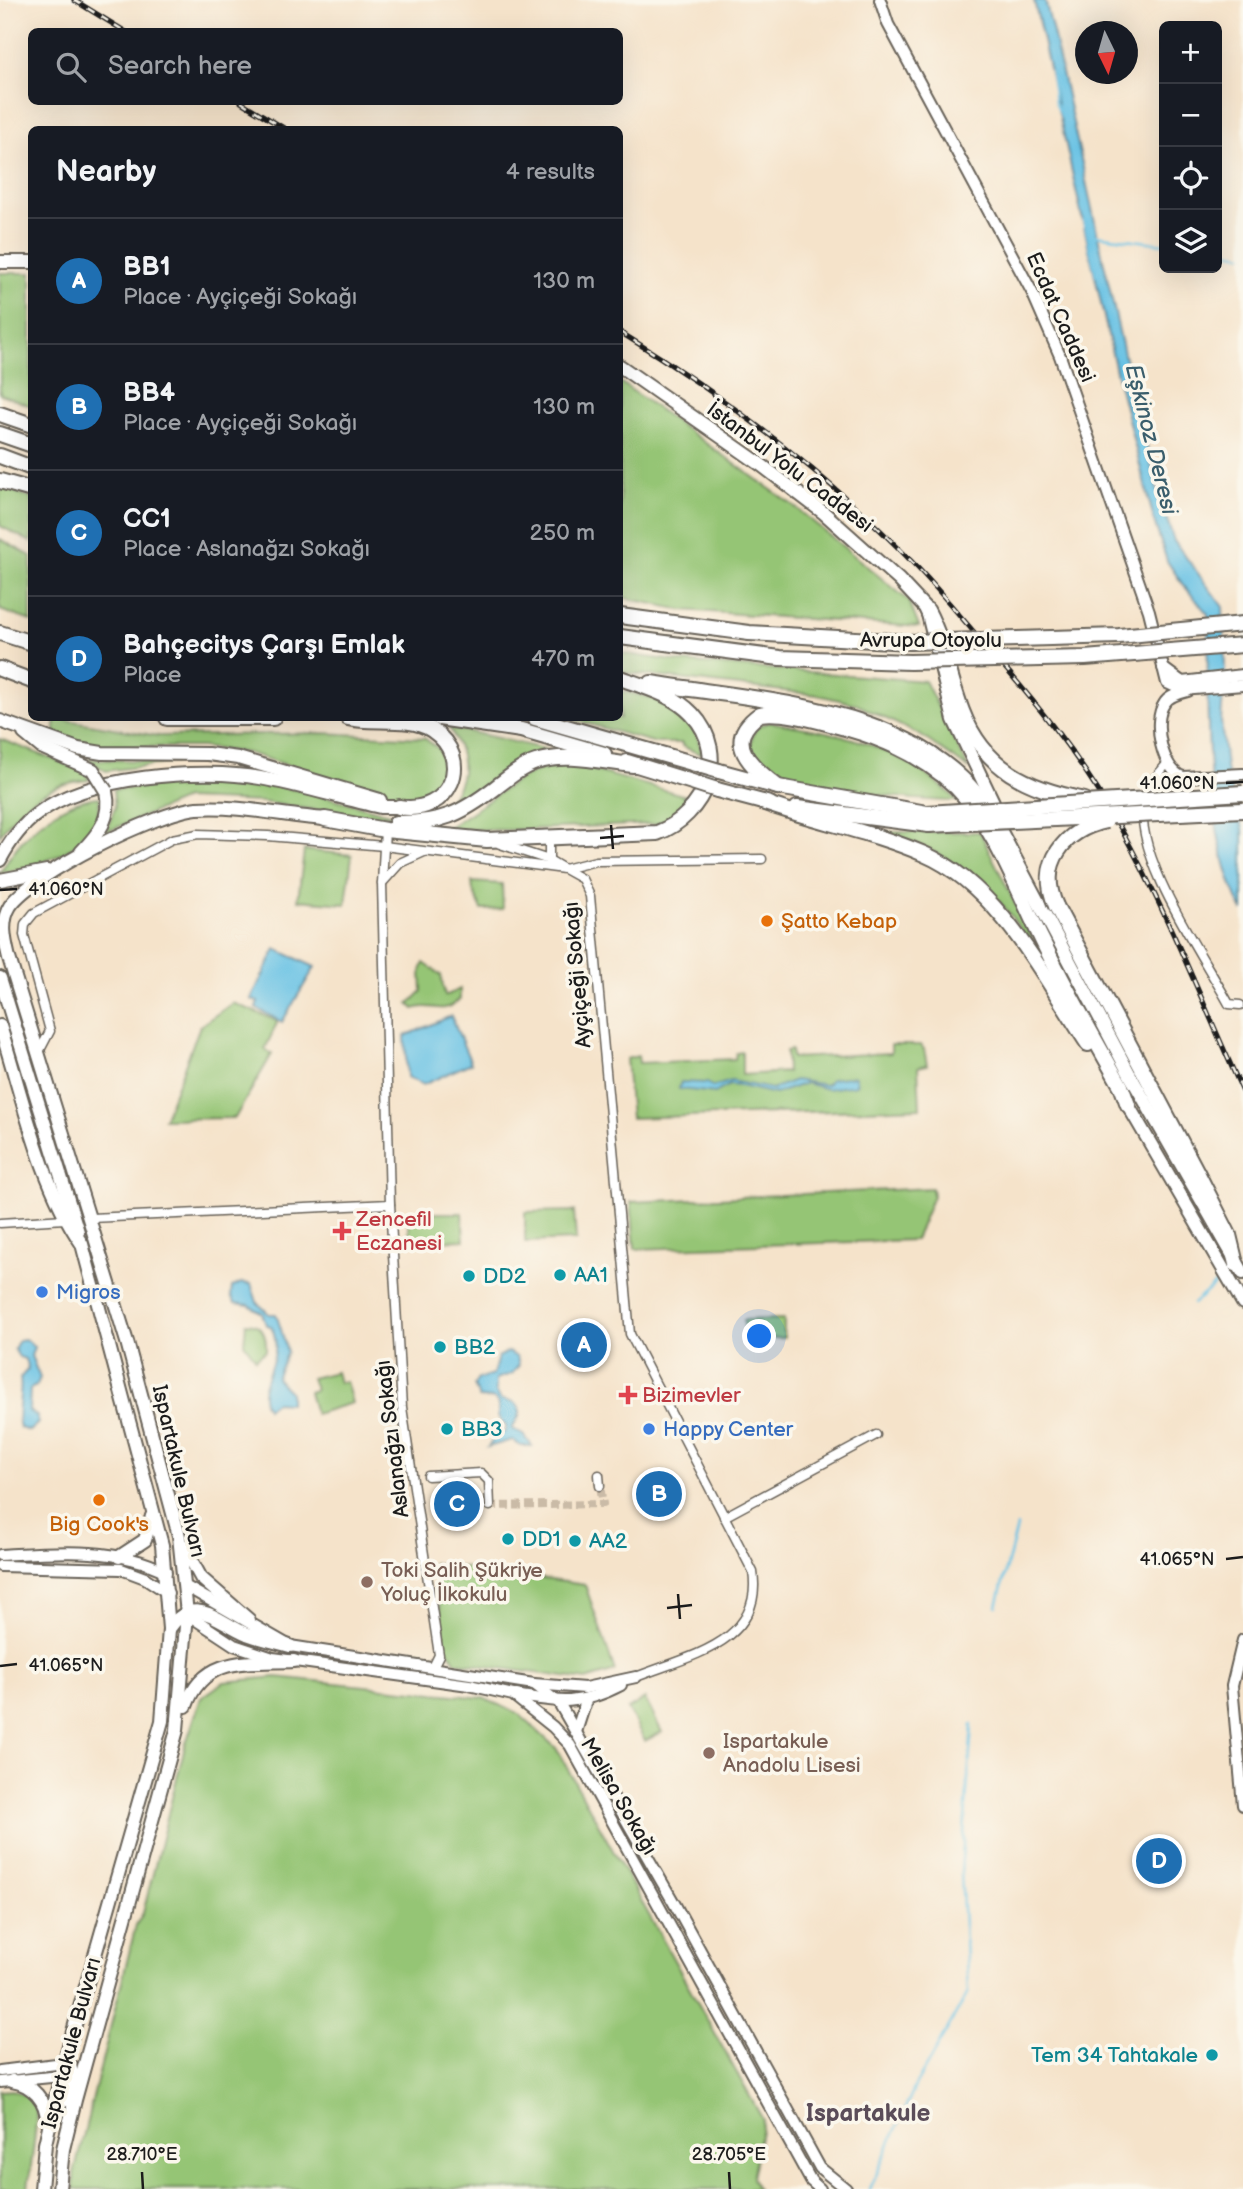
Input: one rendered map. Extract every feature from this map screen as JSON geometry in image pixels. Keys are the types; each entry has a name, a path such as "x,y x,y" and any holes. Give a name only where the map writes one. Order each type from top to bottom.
{"highway":[{"path":"0,414 28,424"},
{"path":"0,434 28,444"},
{"path":"0,456 28,466"},
{"path":"0,481 28,490"},
{"path":"927,610 940,633 962,712 985,750 999,765 1029,786 1046,793 1093,802"},
{"name":"Avrupa Otoyolu","path":"623,616 761,634 909,642 1119,636 1243,624"},
{"path":"0,633 28,642"},
{"name":"Avrupa Otoyolu","path":"623,639 780,657 910,662 1085,658 1243,645"},
{"path":"0,669 28,680"},
{"path":"623,678 825,712 881,729 945,763 980,797 998,827"},
{"path":"325,819 385,830 487,840 657,833 683,820 704,789 711,755 705,734 693,715 665,695 623,679"},
{"path":"778,787 753,768 742,750 745,731 760,714 783,715 863,733 907,752 945,777 974,809 988,833 1044,945 1121,1086 1128,1105"},
{"path":"362,721 415,724 432,730 451,752 453,776 443,797 421,809 399,807"},
{"path":"460,721 521,730 924,854 962,876 994,907 1128,1105"},
{"path":"546,721 778,787 928,819 1093,802 1243,793"},
{"path":"325,819 412,823 441,821 479,800 536,762 562,758 633,765"},
{"path":"762,802 839,815 928,819 1139,816 1243,810"},
{"path":"1139,816 1078,829 1066,841 1051,867 1051,895 1229,1235 1239,1268"}],"main road":[{"path":"0,262 28,262"},
{"name":"İstanbul Yolu Caddesi","path":"623,368 760,464 824,513 899,580 927,610"},
{"path":"927,610 954,720 994,804 998,827 1130,1076 1239,1268"},
{"path":"0,721 78,749 102,753 208,754 238,758 399,807"},
{"path":"19,728 41,747 93,770 106,791 108,810 105,822 99,833 74,859"},
{"path":"0,860 25,825 54,803 97,788 149,778 202,774 259,777 368,804 399,807"},
{"path":"0,880 53,871 157,819 197,808 325,819"},
{"name":"Ispartakule Bulvarı","path":"53,871 34,882 6,914 4,927 9,958 91,1218 179,1536 187,1614 177,1730 85,2067 59,2173 59,2189"},
{"path":"0,978 82,1244"},
{"name":"Ispartakule Bulvarı","path":"0,1026 65,1219 82,1244 154,1509 168,1593 169,1629 162,1721 45,2144 41,2189"},
{"path":"1128,1105 1243,1303"},
{"path":"119,1557 145,1540 154,1509"},
{"path":"179,1536 201,1578 249,1620"},
{"path":"166,1572 185,1586"},
{"path":"168,1593 187,1614"},
{"path":"169,1629 179,1617 207,1612 245,1633 290,1646"},
{"path":"177,1730 192,1689 207,1673 231,1665 294,1661"},
{"path":"59,2173 66,2071 85,2067"},
{"path":"6,2082 29,2087 46,2108 45,2144"}],"street":[{"name":"Ecdat Caddesi","path":"880,0 888,24 1032,292 1060,356 1149,611 1167,683 1195,687"},
{"path":"1241,681 1195,687 1167,700 1162,706 1162,751 1166,765 1174,774 1242,774"},
{"path":"1166,765 1149,784 1142,812 1144,831 1183,926 1229,1003 1240,1005"},
{"path":"91,1218 390,1204 382,883 385,830"},
{"path":"39,1052 50,1031 24,935 25,924 34,913 182,835 221,832 384,846 564,869 596,861 762,859"},
{"path":"549,860 549,842 555,838"},
{"name":"Ayçiçeği Sokağı","path":"487,840 549,860 582,879 590,896 630,1335 753,1572 755,1599 749,1614 736,1631 722,1642 636,1677 586,1701 559,1703 513,1695"},
{"path":"382,883 400,863 427,851"},
{"name":"Aslanağzı Sokağı","path":"390,1204 402,1407 439,1655 433,1667"},
{"path":"0,1223 65,1219"},
{"path":"724,1517 876,1436"},
{"path":"428,1476 481,1473 489,1481 490,1506"},
{"path":"599,1475 600,1486"},
{"path":"0,1555 64,1553 119,1557 139,1560 166,1572"},
{"path":"0,1566 121,1569 145,1578 168,1593"},
{"path":"185,1586 249,1620 290,1646 534,1684 559,1703"},
{"name":"Melisa Sokağı","path":"187,1614 234,1645 273,1658 469,1685 513,1695 553,1727 570,1745 811,2181 821,2189"},
{"path":"1243,1640 1232,1686 1233,1724 1243,1805"},
{"name":"Ayçiçeği Sokağı","path":"534,1684 585,1688 636,1677"},
{"path":"576,1732 586,1701"},
{"name":"Melisa Sokağı","path":"559,1703 820,2168 846,2189"},
{"path":"1233,1724 1243,1732"},
{"path":"0,2071 66,2071"},
{"path":"6,2082 66,2071"}],"green space":[{"path":"0,273 28,273 28,405 0,394"},
{"path":"623,384 794,506 909,601 919,627 682,610 623,598"},
{"path":"0,486 28,497 28,540 0,526"},
{"path":"0,539 28,554 28,620 0,610"},
{"path":"623,653 681,662 925,681 969,769 920,735 856,704 818,695 623,672"},
{"path":"623,692 649,697 684,715 692,725 702,755 682,746 682,743 656,743 579,721 623,721"},
{"path":"55,721 72,721 159,736 323,733 424,738 439,749 444,758 442,782 436,793 416,801 399,799 248,753 202,747 89,745 55,734"},
{"path":"770,722 871,745 915,767 958,801 913,799 854,791 798,779 775,770 756,759 751,748 756,729"},
{"path":"449,727 545,749 514,764 446,813 444,808 457,788 462,769 459,749"},
{"path":"0,739 81,770 87,774 89,780 49,790 17,814 0,835"},
{"path":"87,759 177,762 106,771"},
{"path":"560,764 574,765 690,797 676,815 656,824 510,830 444,829 529,774"},
{"path":"234,778 312,793 397,816 348,815 262,802 185,799 106,832 115,807 113,790"},
{"path":"100,797 93,829 74,846 38,864 0,873 18,846 54,813 69,805"},
{"path":"876,832 980,832 1056,987 1009,913 982,885 931,851 895,836"},
{"path":"304,850 352,855 346,904 298,900"},
{"path":"472,882 502,884 503,909 482,910"},
{"path":"424,963 441,975 445,996 460,989 460,999 453,1005 414,1009 409,1004 422,991 421,971"},
{"path":"233,1003 278,1021 265,1049 272,1054 235,1118 164,1119 200,1026"},
{"path":"891,1045 920,1045 924,1049 927,1065 918,1067 920,1108 631,1118 626,1059 638,1056 639,1063 735,1059 736,1053 742,1052 742,1075 787,1072 786,1051 791,1050 792,1058 891,1053"},
{"path":"932,1188 933,1196 915,1240 635,1249 631,1202"},
{"path":"574,1211 576,1240 525,1242 525,1212"},
{"path":"408,1213 462,1213 464,1240 410,1242"},
{"path":"784,1319 784,1338 745,1339 744,1320"},
{"path":"246,1323 260,1328 266,1339 266,1350 256,1359 244,1343"},
{"path":"336,1372 339,1383 346,1381 352,1403 315,1414 309,1392 315,1390 311,1378"},
{"path":"433,1563 585,1585 615,1671 586,1680 456,1662 446,1648"},
{"path":"276,1677 483,1698 518,1713 556,1748 763,2120 752,2178 757,2189 74,2189 74,2173 136,1925 143,1913 185,1746 201,1698 224,1682"},
{"path":"645,1699 662,1732 645,1741 628,1709"},
{"path":"12,2090 31,2100 36,2111 28,2189 0,2189 0,2091"}],"water":[{"path":"1034,0 1045,0 1124,354 1158,492 1174,541 1223,607 1225,669 1221,721 1226,768 1243,830 1243,911 1229,879 1213,805 1208,726 1208,614 1167,561 1155,524 1118,380"},
{"path":"276,949 315,967 282,1022 256,1008 258,1002 251,999"},
{"path":"451,1016 471,1063 423,1085 407,1077 405,1036"},
{"path":"855,1076 857,1085 827,1089 806,1083 775,1094 729,1085 715,1093 679,1089 681,1082 707,1083 713,1087 731,1081 772,1089 795,1080 826,1085 831,1079"},
{"path":"241,1283 251,1284 257,1302 269,1314 276,1314 287,1352 276,1378 290,1392 290,1403 275,1402 267,1408 263,1399 263,1390 275,1350 275,1338 262,1313 249,1305 235,1303 231,1296 232,1287"},
{"path":"25,1339 34,1347 31,1356 40,1378 36,1386 30,1389 29,1411 37,1416 38,1423 29,1431 20,1428 18,1416 20,1378 28,1369 25,1359 19,1357 14,1349 19,1340"},
{"path":"508,1352 517,1357 519,1365 512,1374 496,1379 496,1393 502,1400 518,1407 520,1414 512,1429 523,1434 532,1446 521,1446 512,1440 488,1447 495,1437 506,1431 506,1426 498,1416 498,1403 494,1399 479,1398 474,1385 478,1379 493,1375 498,1357"}],"waterway":[{"name":"Eşkinoz Deresi","path":"1051,72 1055,102 1064,122"},
{"name":"Eşkinoz Deresi","path":"1084,220 1096,275"},
{"path":"1095,235 1159,243"},
{"path":"1222,251 1243,255"},
{"path":"1193,1304 1219,1281"},
{"path":"997,1606 1017,1527"},
{"path":"870,2189 915,2086 968,1993 961,1873 972,1725"}],"tunnel":[{"path":"490,1506 603,1504 600,1486"}],"railway":[{"path":"74,0 120,28"},
{"path":"246,105 280,126"},
{"path":"623,334 699,383 775,439 847,499 924,574 1056,730 1105,802 1137,859 1243,1092"}],"place":[{"name":"Şatto Kebap","path":"767,921"},
{"name":"Zencefil Eczanesi","path":"342,1231"},
{"name":"AA1","path":"560,1275"},
{"name":"DD2","path":"469,1276"},
{"name":"Migros","path":"42,1292"},
{"name":"BB1","path":"584,1345"},
{"name":"BB2","path":"440,1347"},
{"name":"Bizimevler","path":"628,1395"},
{"name":"BB3","path":"447,1429"},
{"name":"Happy Center","path":"649,1429"},
{"name":"BB4","path":"659,1494"},
{"name":"Big Cook's","path":"99,1500"},
{"name":"CC1","path":"457,1504"},
{"name":"DD1","path":"508,1539"},
{"name":"AA2","path":"575,1541"},
{"name":"Toki Salih Şükriye Yoluç İlkokulu","path":"367,1582"},
{"name":"Ispartakule Anadolu Lisesi","path":"709,1753"},
{"name":"Bahçecitys Çarşı Emlak","path":"1159,1861"},
{"name":"Tem 34 Tahtakale","path":"1212,2055"}],"district":[{"name":"Ispartakule","path":"868,2113"}]}
